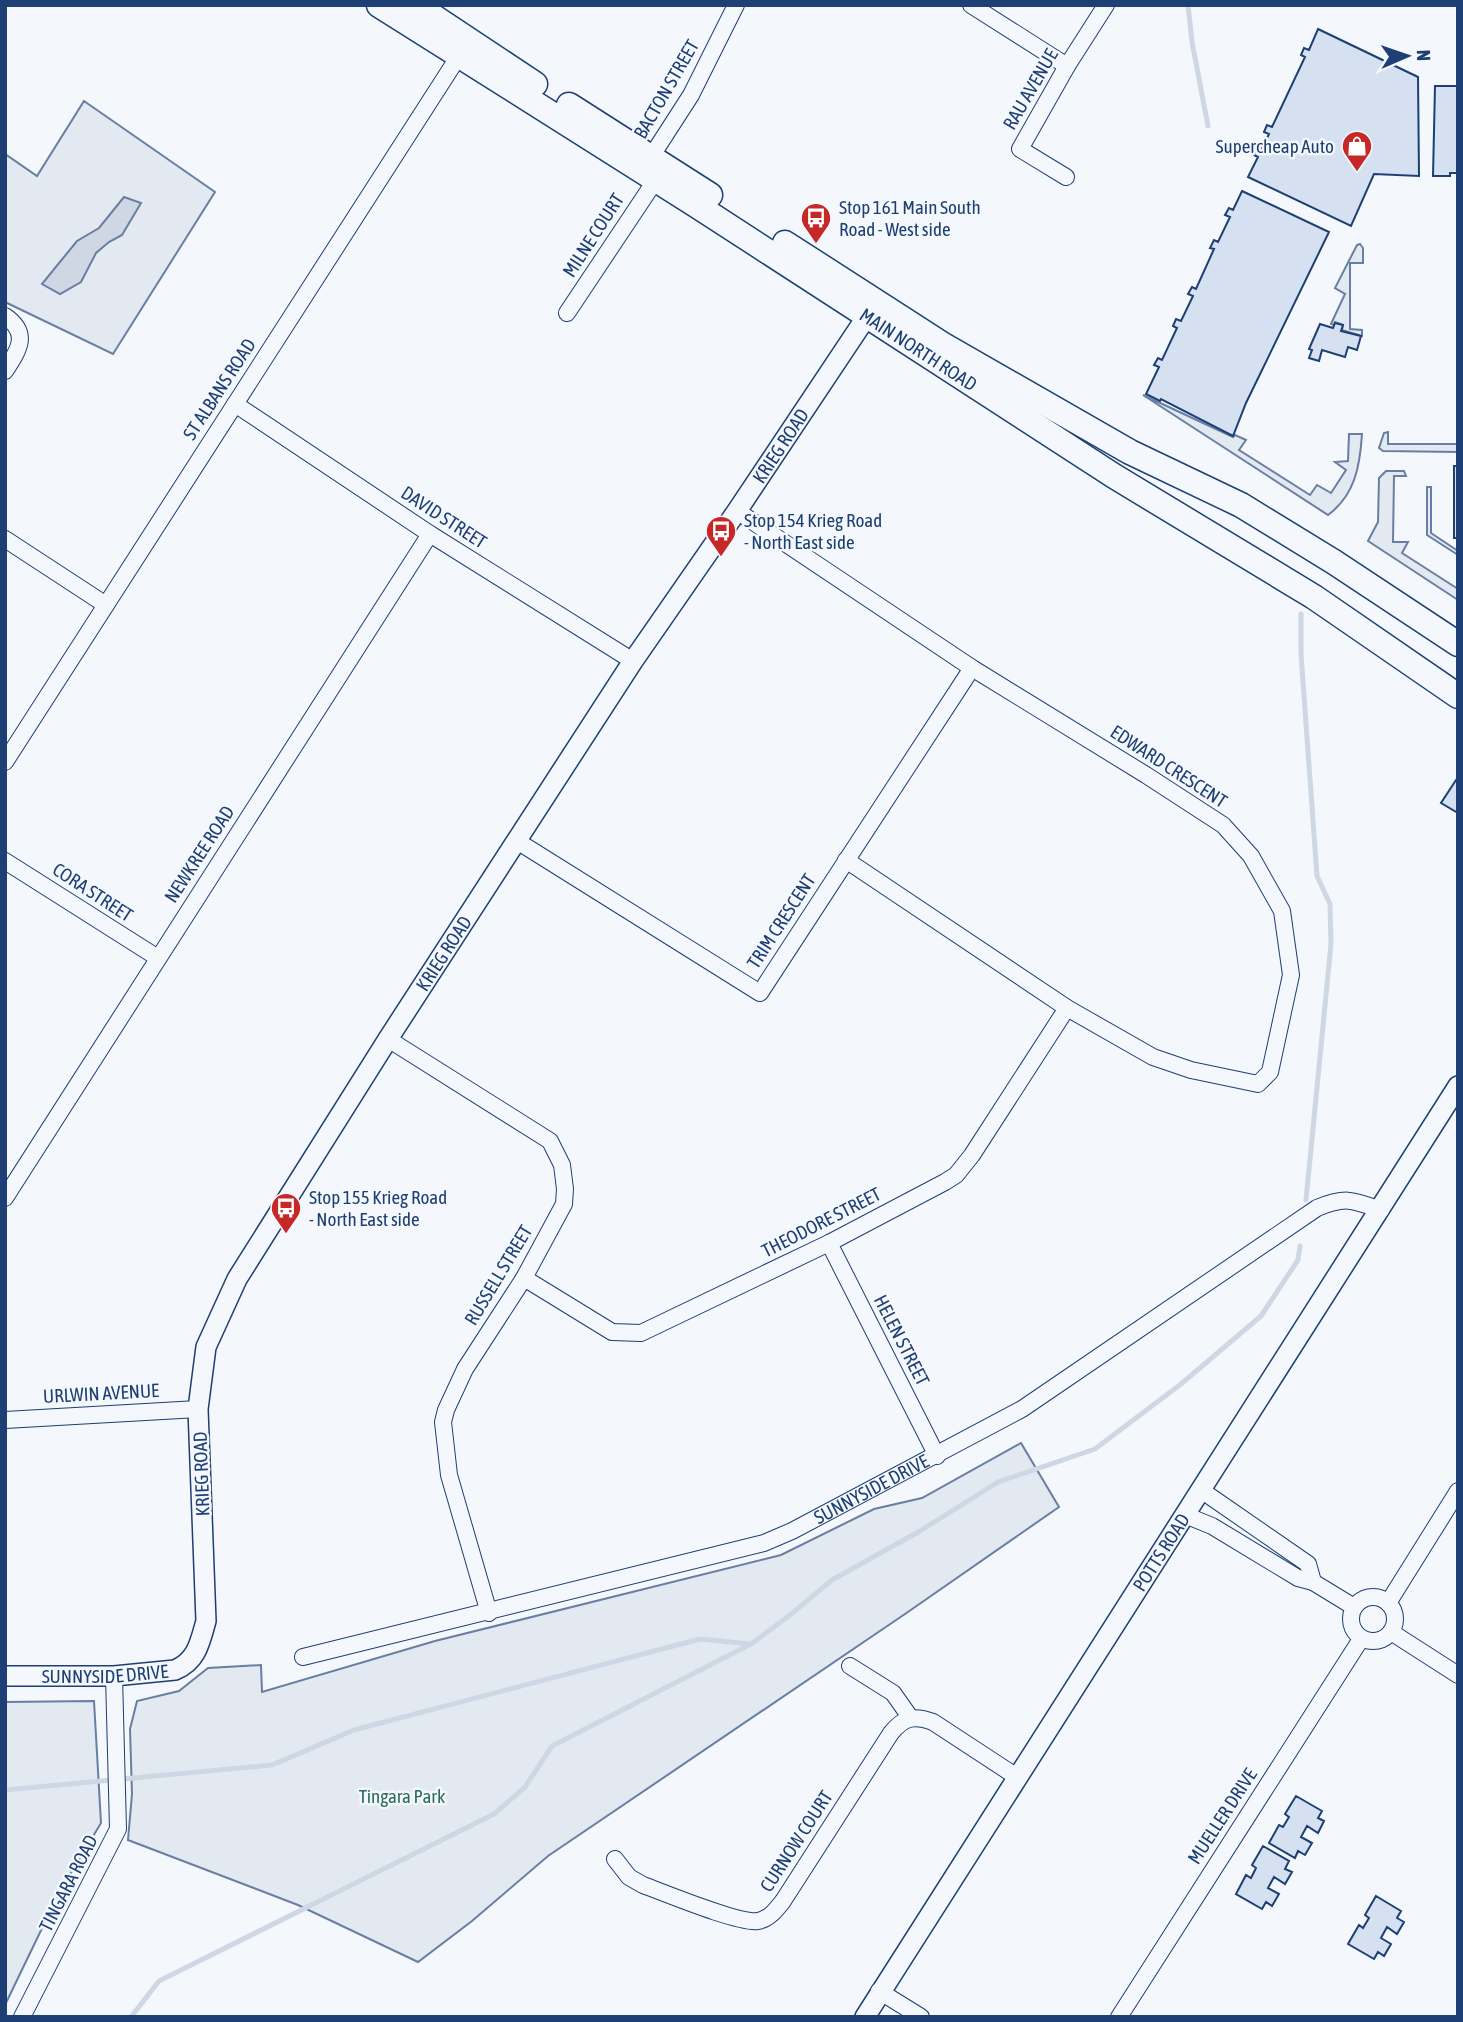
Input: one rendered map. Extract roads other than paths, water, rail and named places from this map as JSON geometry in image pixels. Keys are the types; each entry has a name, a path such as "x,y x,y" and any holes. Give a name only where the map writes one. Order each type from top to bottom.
{"main road":[{"name":"MAIN NORTH ROAD","path":"379,5 464,48 653,169 867,316 1114,476 1314,597 1458,696"},
{"name":"MAIN NORTH ROAD","path":"416,5 464,48"},
{"name":"MAIN NORTH ROAD","path":"653,169 848,283 945,346 1130,452 1241,505 1458,643"},
{"path":"848,283 861,301 867,316 898,316"}],"street":[{"name":"BACTON STREET","path":"653,169 736,5"},
{"path":"971,5 1067,66"},
{"name":"RAU AVENUE","path":"1066,177 1020,149 1067,66 1106,5"},
{"name":"ST ALBANS ROAD","path":"5,762 464,48"},
{"name":"MILNE COURT","path":"567,313 653,169"},
{"path":"5,316 16,323 21,337 14,357 5,371"},
{"name":"KRIEG ROAD","path":"198,1651 206,1621 198,1409 206,1347 237,1279 388,1038 633,661 867,316"},
{"name":"DAVID STREET","path":"235,404 430,534 633,661"},
{"name":"EDWARD CRESCENT","path":"737,511 972,668 1223,825 1251,856 1282,911 1291,975 1270,1072 1258,1084 1191,1070 1153,1057 1067,1008 846,860"},
{"name":"NEWKREE ROAD","path":"5,1198 430,534"},
{"path":"5,539 106,605"},
{"name":"TRIM CRESCENT","path":"517,841 760,993 972,668"},
{"name":"CORA STREET","path":"5,861 158,958"},
{"name":"THEODORE STREET","path":"524,1278 612,1332 641,1333 829,1243 956,1175 972,1155 1067,1008"},
{"name":"RUSSELL STREET","path":"388,1038 550,1141 562,1165 564,1204 524,1278 465,1369 443,1422 449,1475 489,1612"},
{"name":"POTTS ROAD","path":"864,2017 1458,1086"},
{"name":"SUNNYSIDE DRIVE","path":"303,1657 764,1543 1022,1409 1317,1208 1352,1199 1381,1210"},
{"name":"HELEN STREET","path":"829,1243 937,1455"},
{"name":"URLWIN AVENUE","path":"5,1420 198,1409"},
{"path":"1201,1490 1308,1564 1313,1582"},
{"path":"1388,1603 1458,1491"},
{"path":"1185,1516 1212,1526 1298,1578 1313,1582 1354,1607"},
{"path":"1372,1597 1388,1603 1395,1619 1391,1632 1382,1640 1373,1642 1361,1639 1353,1630 1350,1620 1354,1607 1363,1599 1372,1597"},
{"path":"1391,1632 1458,1675"},
{"name":"MUELLER DRIVE","path":"1119,2017 1361,1639"},
{"name":"SUNNYSIDE DRIVE","path":"5,1676 114,1676 175,1670 184,1666 198,1651"},
{"path":"850,1666 892,1693 910,1717 921,1717 933,1722 1017,1777"},
{"name":"TINGARA ROAD","path":"22,2017 118,1829 114,1676"},
{"name":"CURNOW COURT","path":"615,1859 629,1877 643,1885 743,1920 762,1920 783,1901 891,1733 910,1717"},
{"path":"879,1991 921,2017"}],"waterway":[{"path":"1188,5 1208,126"},
{"path":"1301,614 1301,654 1317,876 1330,904 1331,944 1306,1200"},
{"path":"131,2017 159,1981 494,1814 525,1787 552,1746 751,1644 832,1580 920,1531 998,1482 1095,1449 1181,1384 1261,1316 1298,1260 1300,1246"},
{"path":"5,1790 272,1765 354,1730 700,1639 751,1644"}],"place":[{"name":"Supercheap Auto","path":"1357,173"},
{"name":"Stop 161 Main South Road - West side","path":"816,245"},
{"name":"Stop 154 Krieg Road - North East side","path":"721,558"},
{"name":"Stop 155 Krieg Road - North East side","path":"286,1235"}],"park label":[{"name":"Tingara Park","path":"402,1796"}]}
